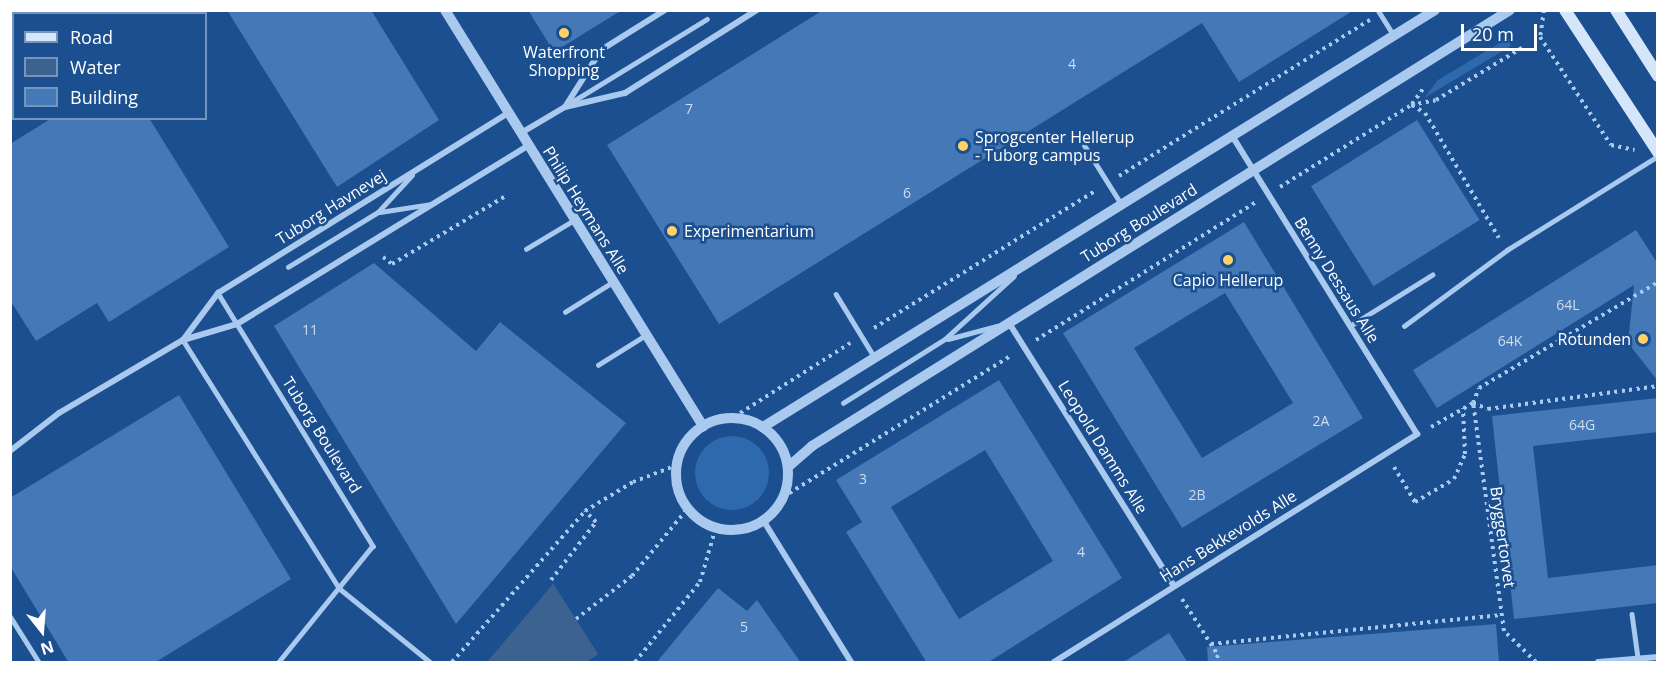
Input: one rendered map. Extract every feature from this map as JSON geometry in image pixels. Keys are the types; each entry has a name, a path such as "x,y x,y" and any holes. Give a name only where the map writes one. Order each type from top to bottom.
{"main road":[{"path":"1565,10 1654,154"},
{"path":"1616,10 1658,76"}],"street":[{"name":"Philip Heymans Alle","path":"445,10 703,426"},
{"path":"565,107 601,50 665,10"},
{"path":"521,134 565,107 625,93 757,10"},
{"name":"Tuborg Boulevard","path":"763,427 877,360 1234,139 1435,10"},
{"name":"Tuborg Boulevard","path":"788,467 812,446 1510,10"},
{"name":"Tuborg Havnevej","path":"183,340 218,293 508,113"},
{"name":"Benny Dessaus Alle","path":"1234,139 1417,434"},
{"name":"Tuborg Havnevej","path":"10,451 59,413 183,340 237,324 528,147"},
{"name":"Leopold Damms Alle","path":"1009,323 1174,586"},
{"path":"734,417 763,427 784,451 788,467 783,497 763,520 740,529 716,527 688,508 680,495 677,465 681,450 703,426 734,417"},
{"name":"Hans Bekkevolds Alle","path":"1054,663 1417,434"},
{"path":"763,520 851,663"},
{"path":"1598,663 1658,657"}],"lane":[{"path":"1379,12 1394,36"},
{"path":"565,107 707,19"},
{"path":"1083,143 1124,207"},
{"path":"1404,326 1507,250 1654,154"},
{"path":"288,267 378,213 415,171"},
{"path":"378,213 436,203"},
{"path":"526,249 574,220"},
{"path":"843,403 945,339 1019,272"},
{"path":"1350,326 1432,275"},
{"path":"565,312 613,282"},
{"name":"Tuborg Boulevard","path":"218,293 373,546 279,663"},
{"path":"836,294 877,360"},
{"path":"945,339 1009,323"},
{"path":"598,365 646,334"},
{"path":"183,340 339,588 430,663"},
{"path":"1632,614 1638,658"},
{"path":"10,616 39,663"}],"path":[{"path":"1544,10 1540,37 1611,145 1654,154"},
{"path":"734,417 1379,12"},
{"path":"783,497 1412,105 1436,100 1523,47"},
{"path":"1412,105 1425,113 1507,250"},
{"path":"383,257 392,264 504,197"},
{"path":"1417,434 1473,403 1479,388 1658,282"},
{"path":"1473,403 1488,409 1658,386"},
{"name":"Bryggertorvet","path":"1473,403 1504,631 1536,663"},
{"path":"1386,454 1415,502 1431,496 1460,468 1463,408"},
{"path":"452,663 585,511 633,482 677,465"},
{"path":"576,619 632,576 688,508"},
{"path":"551,580 596,522 585,511"},
{"path":"635,663 700,582 716,527"},
{"path":"1186,605 1218,655 1215,663"},
{"path":"1211,644 1502,615"}],"shaded area":[{"path":"1508,38 1511,46 1424,98 1438,80"},
{"path":"725,436 739,436 753,442 763,452 769,466 767,487 753,504 739,510 725,510 711,504 701,494 695,480 695,466 701,452 711,442"}],"water":[{"path":"11,11 165,11 12,12 11,98"},
{"path":"549,577 598,654 587,662 476,662"}],"pier":[{"path":"549,577 553,584 487,662 476,662"}],"building":[{"path":"227,10 371,10 439,120 337,187"},
{"name":"Waterfront Shopping","path":"528,10 622,10 554,52"},
{"path":"823,10 1354,10 1239,82 1202,23 719,324 607,145"},
{"path":"49,120 150,120 229,247 109,322 97,303 36,341 10,300 10,144"},
{"path":"1417,120 1480,220 1374,286 1311,186"},
{"path":"1244,222 1363,418 1182,528 1063,333","holes":["1225,293 1293,403 1202,458 1134,348"]},
{"path":"1636,230 1658,264 1658,381 1628,343 1634,285 1437,408 1413,370"},
{"path":"374,263 476,351 500,322 626,423 456,624 274,326"},
{"path":"999,380 1122,578 987,663 927,663 846,532 862,522 836,480","holes":["985,450 1053,561 959,619 891,507"]},
{"path":"179,395 291,579 154,663 69,663 10,566 10,498"},
{"path":"1658,398 1658,432 1533,446 1548,578 1658,565 1658,603 1514,619 1492,416"},
{"path":"718,588 747,611 757,600 801,663 656,663"},
{"path":"1496,624 1499,663 1208,663 1207,647"},
{"path":"1169,633 1188,663 1122,663"}],"place":[{"name":"Waterfront Shopping","path":"564,33"},
{"name":"Sprogcenter Hellerup - Tuborg campus","path":"963,146"},
{"name":"Experimentarium","path":"672,231"},
{"name":"Capio Hellerup","path":"1228,260"},
{"name":"Rotunden","path":"1643,339"}]}
